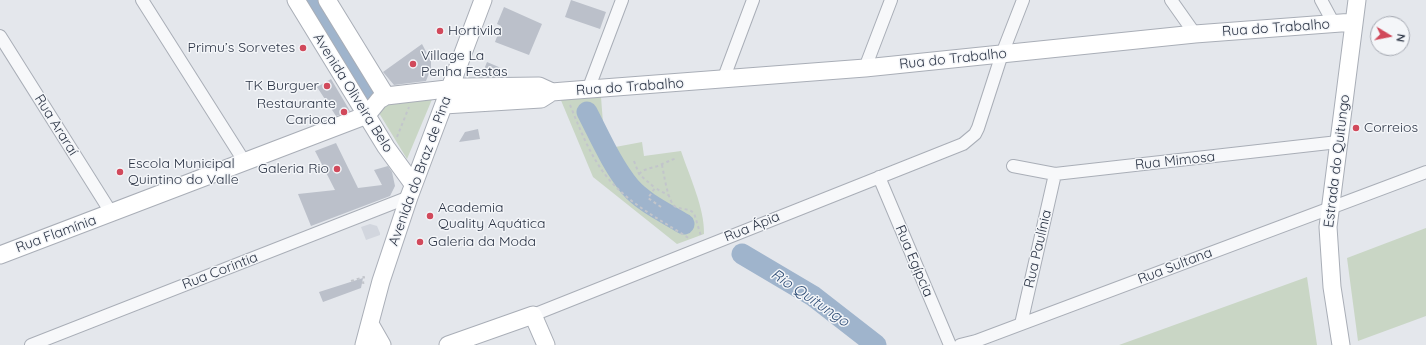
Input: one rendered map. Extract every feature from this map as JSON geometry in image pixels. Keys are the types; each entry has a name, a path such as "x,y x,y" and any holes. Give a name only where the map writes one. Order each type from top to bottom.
{"street":[{"path":"142,0 244,161"},
{"name":"Avenida Oliveira Belo","path":"296,0 411,190"},
{"name":"Avenida Oliveira Belo","path":"327,0 386,96"},
{"path":"588,90 622,0"},
{"path":"723,80 753,0"},
{"path":"865,68 891,0"},
{"name":"Rua Ápia","path":"448,345 533,315 963,144 975,134 1002,54 1023,0"},
{"path":"1171,0 1195,34"},
{"path":"1321,0 1334,24"},
{"name":"Estrada do Quitungo","path":"1341,345 1329,259 1329,208 1357,0"},
{"name":"Avenida do Braz de Pina","path":"364,345 411,190 450,89 481,2"},
{"name":"Rua do Trabalho","path":"386,96 450,89 539,86 558,91 723,80 865,68 1195,34 1354,22"},
{"name":"Rua Araraí","path":"0,36 112,214"},
{"name":"Rua do Trabalho","path":"444,105 541,99 558,91"},
{"path":"367,115 379,100 386,96"},
{"name":"Rua Flamínia","path":"0,255 112,214 244,161 367,115"},
{"name":"Rua Mimosa","path":"1012,166 1055,174 1338,142"},
{"name":"Rua Sultana","path":"960,345 976,341 1426,172"},
{"name":"Rua Paulínia","path":"1021,324 1055,174"},
{"name":"Rua Egípcia","path":"879,177 950,345"},
{"name":"Rua Corintia","path":"31,345 411,190"},
{"path":"533,315 546,345"},
{"path":"370,324 382,345"}],"path":[{"path":"558,91 586,144 603,171 617,188 641,207 702,247"},
{"path":"394,133 398,138 410,102"},
{"path":"639,174 648,168 662,165 664,162 677,158"},
{"path":"634,161 639,174 655,188 668,195"},
{"path":"662,165 668,195 676,208 688,209 694,213 702,247"},
{"path":"655,188 648,198 661,207"},
{"path":"351,281 364,276 362,283"}],"shaded area":[{"path":"370,224 377,226 380,235 366,240 361,227"}],"green space":[{"path":"433,97 407,159 379,113 384,104"},
{"path":"601,97 604,136 610,148 642,142 644,156 681,151 699,203 704,224 704,234 677,244 593,177 560,98"},
{"path":"1426,228 1426,316 1358,341 1347,258"},
{"path":"1307,277 1317,345 1119,345"}],"building":[{"path":"571,0 606,12 600,29 565,17"},
{"path":"504,7 542,24 529,55 495,42 501,26 497,24"},
{"name":"Village La Penha Festas","path":"422,44 431,61 431,68 426,81 394,85 383,72"},
{"path":"487,62 501,68 497,77 481,77"},
{"path":"331,79 350,111 336,116 317,87"},
{"path":"478,129 480,139 459,142 465,132"},
{"path":"336,143 358,188 382,185 374,170 388,166 392,172 395,186 390,196 311,226 298,194 335,190 315,151"},
{"path":"363,278 361,288 323,302 319,292"}],"waterway":[{"name":"Rio Quitungo","path":"314,0 372,92"},
{"name":"Rio Quitungo","path":"587,112 612,160 630,187 648,203 684,224"},
{"name":"Rio Quitungo","path":"742,254 813,296 876,345"}],"place":[{"name":"Hortivila","path":"440,31"},
{"name":"Primu’s Sorvetes","path":"303,48"},
{"name":"Village La Penha Festas","path":"413,64"},
{"name":"TK Burguer","path":"327,86"},
{"name":"Restaurante Carioca","path":"344,112"},
{"name":"Correios","path":"1356,128"},
{"name":"Galeria Rio","path":"337,169"},
{"name":"Escola Municipal Quintino do Valle","path":"120,172"},
{"name":"Academia Quality Aquática","path":"430,216"},
{"name":"Galeria da Moda","path":"420,242"}]}
